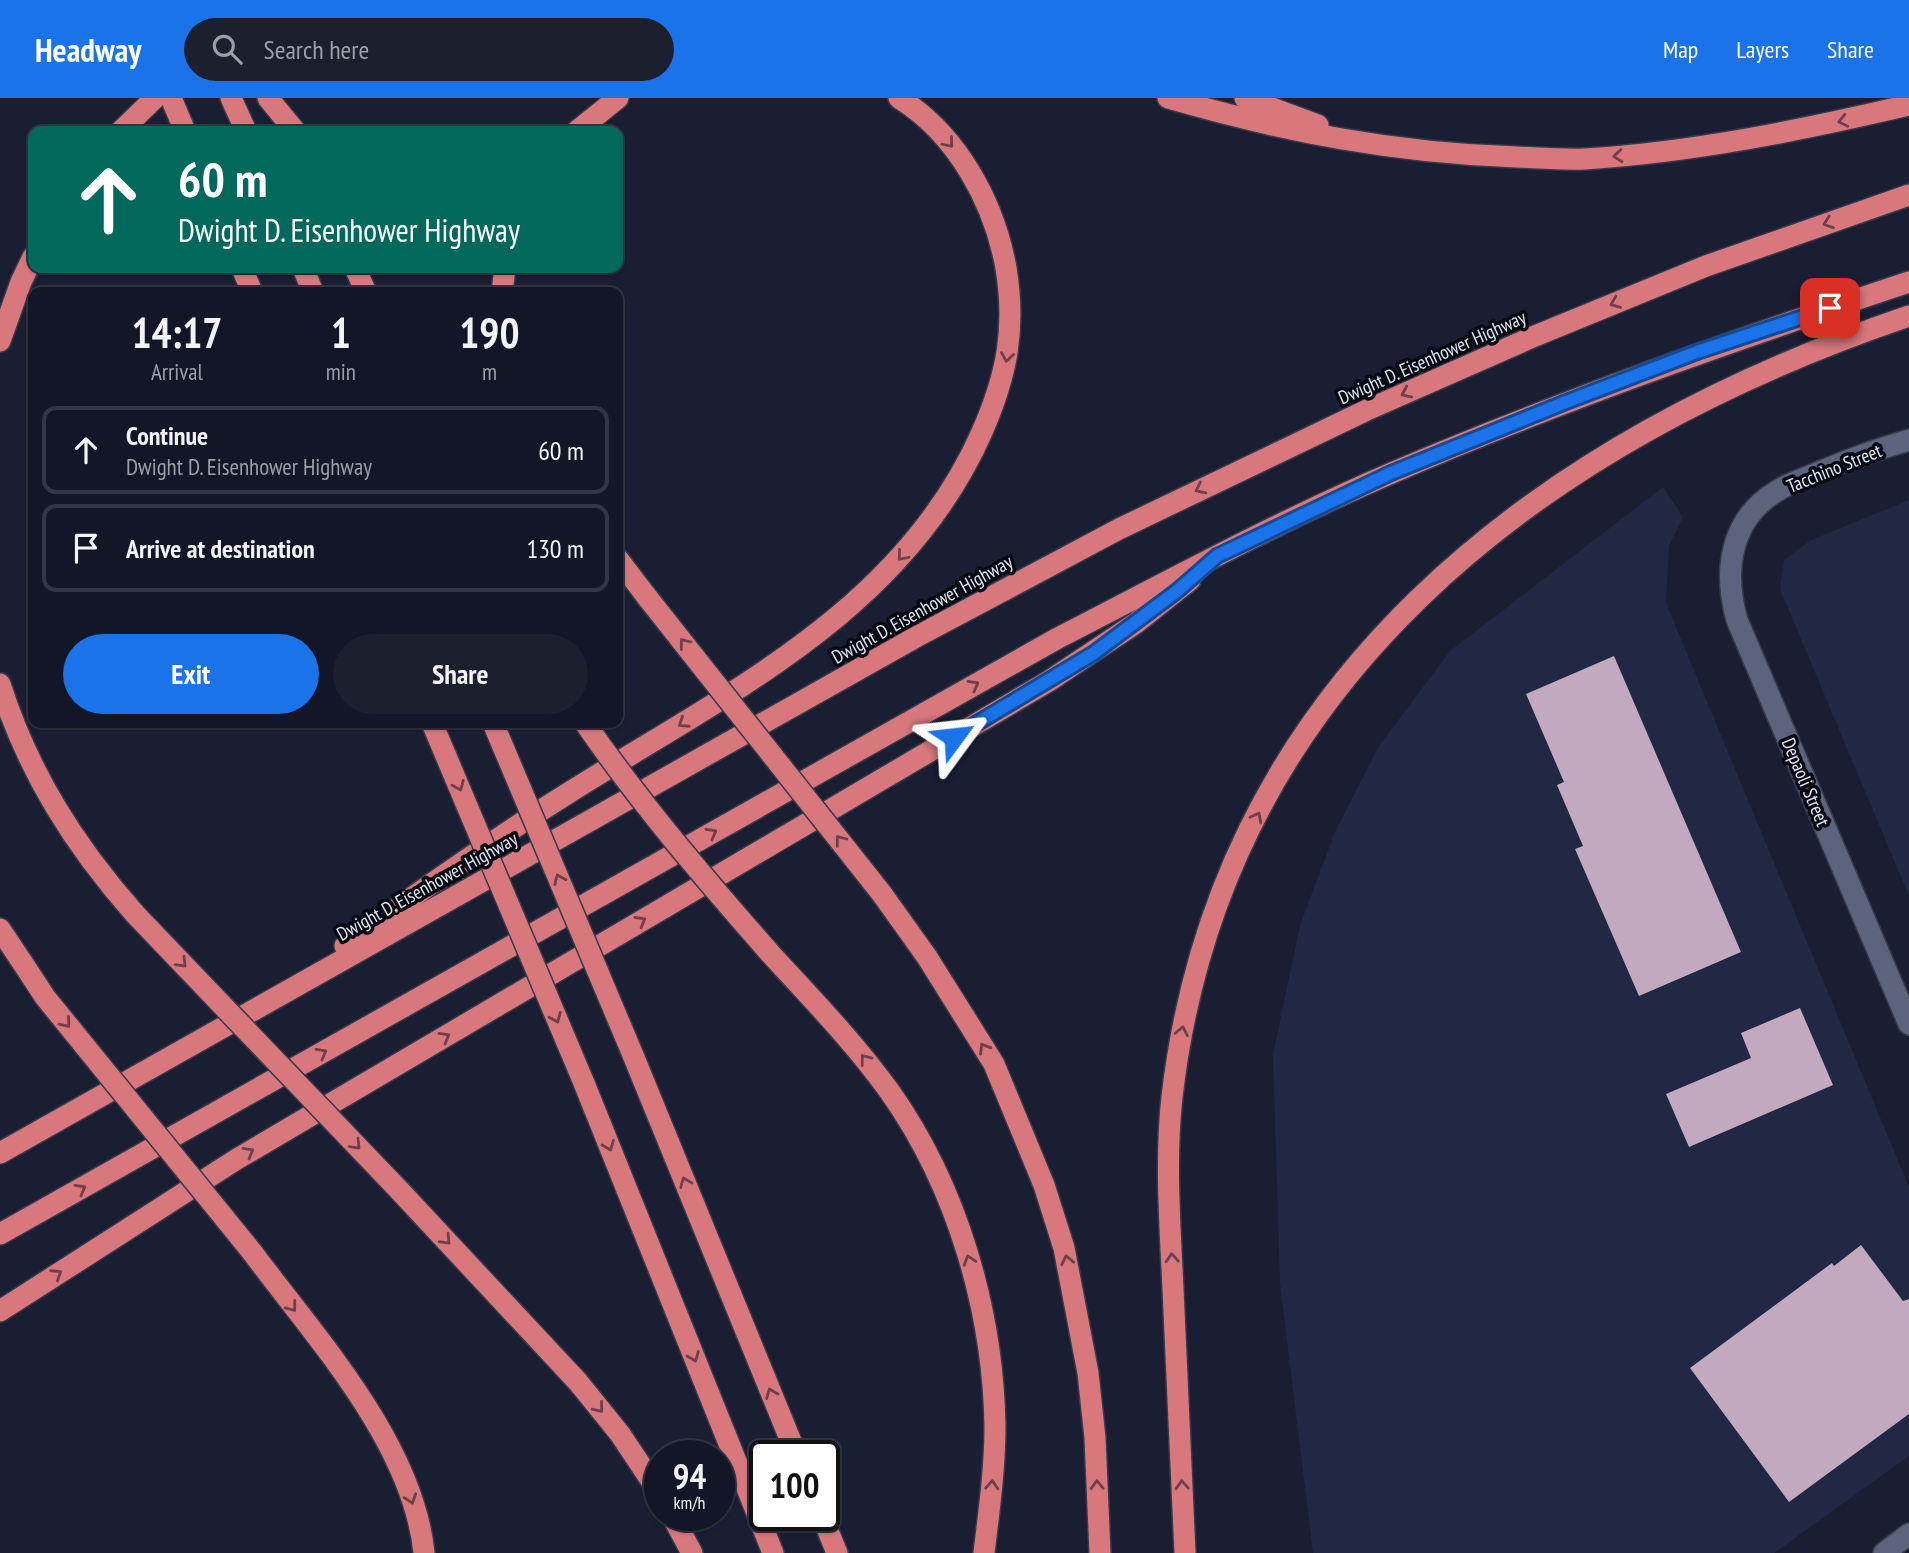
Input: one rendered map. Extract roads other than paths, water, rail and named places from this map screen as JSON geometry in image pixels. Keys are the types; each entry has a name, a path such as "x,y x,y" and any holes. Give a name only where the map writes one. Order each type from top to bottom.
{"highway":[{"path":"126,126 155,98"},
{"path":"170,98 183,126"},
{"path":"232,98 244,126"},
{"path":"268,98 291,126"},
{"path":"583,126 618,98"},
{"path":"273,999 474,854 679,725 820,632 871,589 925,529 951,492 973,452 1007,363 1011,326 1009,290 1000,242 977,185 958,154 935,126 899,98"},
{"path":"1168,98 1299,132 1379,147 1475,156 1583,159 1693,149 1826,125 1909,105"},
{"path":"1245,98 1379,147"},
{"name":"Dwight D. Eisenhower Highway","path":"0,1153 928,631 1131,522 1367,410 1535,336 1706,266 1909,195"},
{"path":"0,341 28,267"},
{"path":"0,1234 1058,638 1217,556 1391,473 1566,402 1697,352 1909,282"},
{"path":"1185,1553 1169,1200 1172,1101 1183,1029 1200,956 1235,861 1283,768 1346,678 1381,636 1424,591 1471,549 1521,510 1641,434 1712,398 1812,353 1909,316"},
{"path":"0,1311 237,1159 1049,681 1136,623 1217,556"},
{"path":"623,566 882,894 927,957 994,1064 1044,1185 1064,1248 1088,1373 1095,1437 1100,1553"},
{"path":"0,684 26,753 48,797 96,868 135,914 578,1382 620,1434 644,1470"},
{"path":"434,728 584,1083 773,1553"},
{"path":"495,728 790,1440"},
{"path":"588,728 627,783 680,850 855,1046 891,1095 925,1151 954,1215 976,1282 989,1358 995,1426 992,1493 984,1553"},
{"path":"0,929 45,997 252,1252 379,1427 403,1473 421,1528 424,1553"},
{"path":"680,1531 692,1553"},
{"path":"828,1531 837,1553"}],"street":[{"name":"Tacchino Street","path":"1738,536 1752,513 1776,491 1865,452 1909,440"},
{"name":"Depaoli Street","path":"1738,536 1730,562 1729,593 1737,620 1909,1024"},
{"path":"1884,1553 1909,1534"}]}
